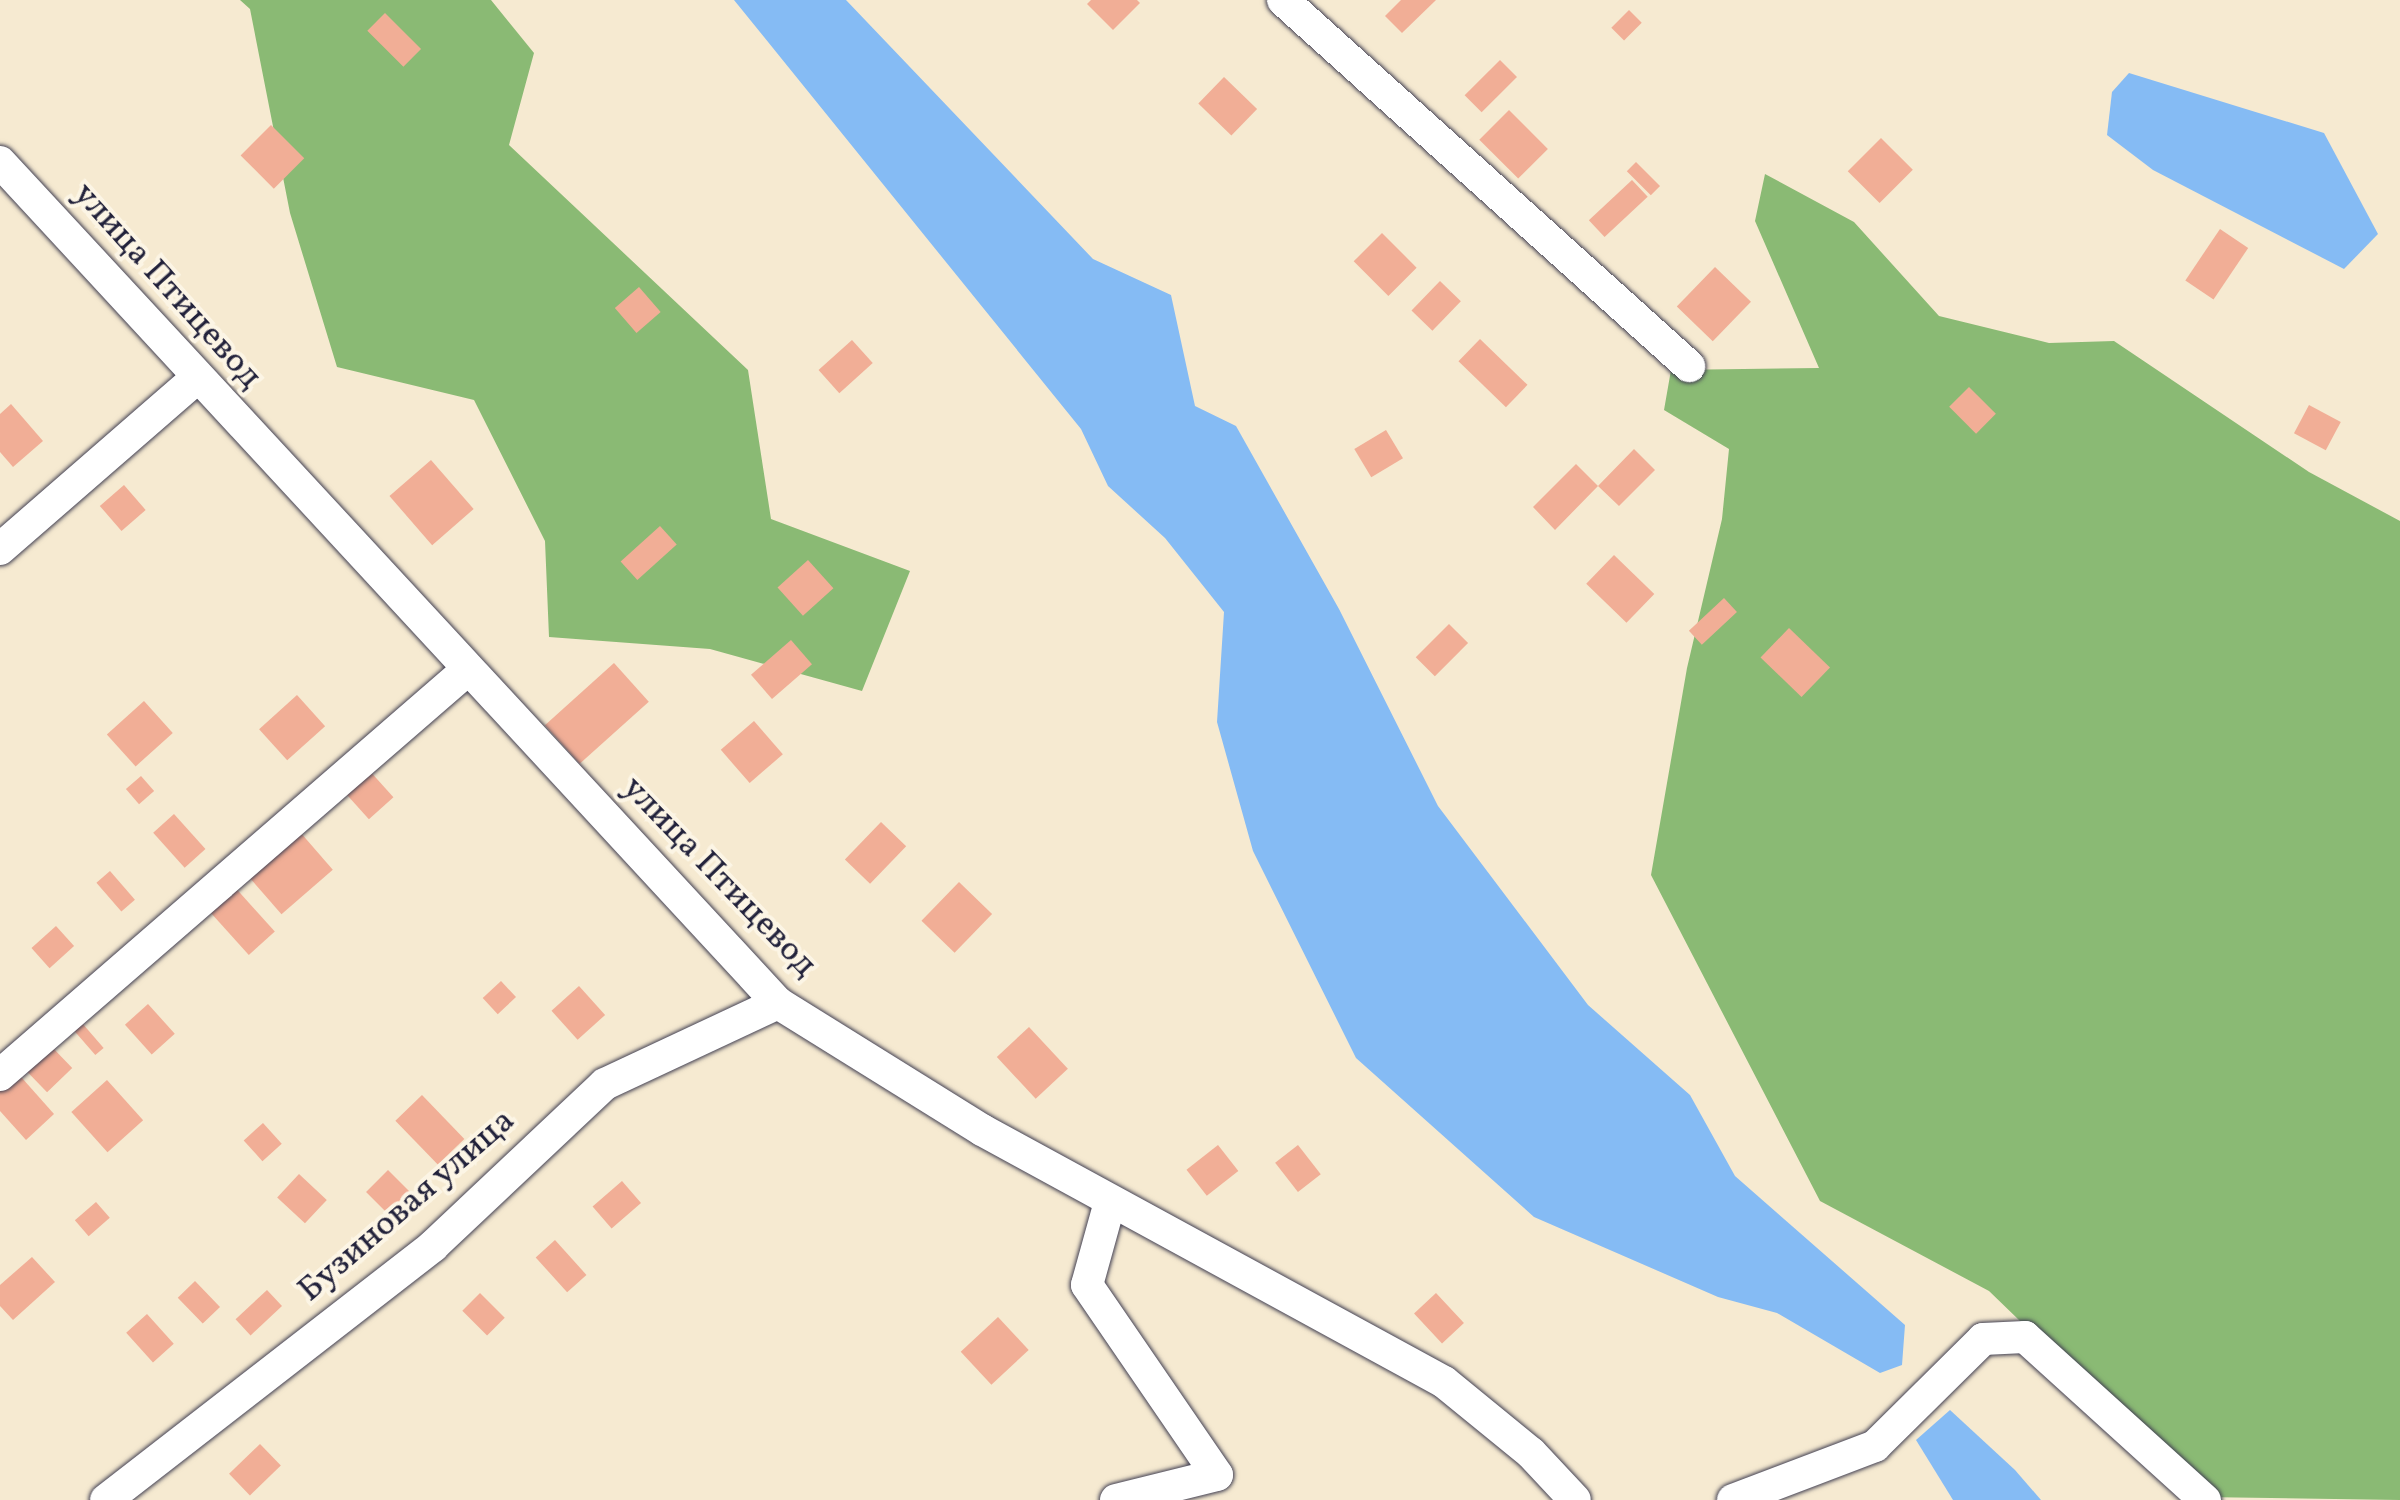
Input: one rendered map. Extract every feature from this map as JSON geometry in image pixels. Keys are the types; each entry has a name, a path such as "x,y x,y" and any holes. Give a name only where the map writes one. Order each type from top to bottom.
{"street":[{"path":"1283,0 1689,366"},
{"name":"улица Птицевод","path":"0,162 778,1003 1110,1202 1444,1382 1531,1453 1574,1500"},
{"path":"0,548 196,378"},
{"path":"0,1075 467,670"},
{"name":"Бузиновая улица","path":"106,1500 433,1246 605,1084 778,1003"},
{"path":"1110,1202 1087,1286 1218,1474 1116,1500"},
{"path":"1733,1500 1874,1446 1983,1339 2025,1337 2205,1500"}],"green space":[{"path":"240,0 491,0 534,53 509,145 748,370 771,519 910,571 862,691 710,649 549,637 545,541 474,400 337,367 290,213 250,9"},
{"path":"1765,174 1854,222 1939,316 2049,343 2114,341 2309,472 2400,521 2400,1500 2202,1497 1989,1291 1820,1201 1651,875 1687,668 1722,519 1729,449 1664,410 1671,370 1819,368 1755,221"}],"water":[{"path":"734,0 846,0 1093,259 1171,295 1195,406 1236,426 1339,609 1438,806 1588,1005 1690,1095 1735,1176 1905,1325 1902,1365 1880,1373 1777,1313 1718,1297 1534,1217 1356,1058 1253,851 1217,722 1224,612 1165,538 1108,486 1081,429"},
{"path":"2129,73 2324,133 2378,234 2344,269 2153,170 2107,135 2112,92"},
{"path":"1950,1410 2015,1470 2041,1500 1953,1500 1916,1440"}],"building":[{"path":"1091,0 1140,3 1113,30 1087,4"},
{"path":"1401,0 1436,0 1402,33 1385,16"},
{"path":"1629,10 1642,23 1624,40 1611,28"},
{"path":"385,13 421,49 403,67 367,31"},
{"path":"1500,60 1517,77 1482,112 1465,95"},
{"path":"1224,77 1257,109 1231,136 1198,104"},
{"path":"1509,110 1548,149 1518,179 1479,140"},
{"path":"271,125 304,158 274,189 241,155"},
{"path":"1881,138 1913,170 1880,203 1848,171"},
{"path":"1636,162 1660,186 1651,195 1627,171"},
{"path":"1632,180 1648,197 1605,237 1589,220"},
{"path":"2220,229 2248,248 2214,299 2185,280"},
{"path":"1382,233 1417,268 1388,296 1354,261"},
{"path":"1715,267 1751,302 1713,341 1677,307"},
{"path":"1440,281 1461,301 1432,331 1412,310"},
{"path":"639,287 661,312 636,333 615,308"},
{"path":"1480,339 1527,385 1506,407 1458,361"},
{"path":"852,340 873,363 839,393 819,370"},
{"path":"1969,387 1996,414 1976,434 1949,407"},
{"path":"11,404 43,441 13,467 0,452 0,414"},
{"path":"2309,405 2341,422 2326,450 2294,433"},
{"path":"1386,430 1403,458 1371,477 1354,449"},
{"path":"1634,449 1655,470 1619,506 1598,486"},
{"path":"431,460 474,509 432,545 389,496"},
{"path":"1576,464 1598,486 1555,530 1533,507"},
{"path":"124,485 146,510 121,531 100,506"},
{"path":"660,526 677,545 637,580 621,561"},
{"path":"1614,555 1654,594 1626,623 1586,584"},
{"path":"808,560 833,588 803,616 778,587"},
{"path":"1724,598 1737,612 1702,645 1689,631"},
{"path":"1449,624 1468,643 1435,676 1416,657"},
{"path":"1789,628 1830,668 1802,697 1761,657"},
{"path":"791,640 812,664 772,699 751,675"},
{"path":"614,663 649,702 580,764 545,725"},
{"path":"297,695 325,726 287,760 259,729"},
{"path":"144,701 173,733 136,766 107,734"},
{"path":"754,721 783,754 750,783 721,750"},
{"path":"368,769 393,797 369,819 343,791"},
{"path":"141,776 154,791 139,804 126,789"},
{"path":"174,814 205,849 185,868 153,833"},
{"path":"881,822 906,846 870,884 845,859"},
{"path":"300,832 333,870 281,914 249,877"},
{"path":"110,871 135,900 121,911 96,883"},
{"path":"959,882 992,914 955,953 921,921"},
{"path":"232,884 275,932 249,955 206,907"},
{"path":"56,926 74,946 50,968 31,948"},
{"path":"501,981 516,997 498,1014 483,998"},
{"path":"579,986 605,1015 578,1040 552,1011"},
{"path":"148,1004 175,1034 152,1054 125,1025"},
{"path":"82,1023 104,1048 95,1055 74,1030"},
{"path":"1029,1027 1068,1069 1036,1099 997,1057"},
{"path":"50,1045 72,1068 47,1092 25,1069"},
{"path":"14,1069 54,1114 26,1140 0,1111 0,1082"},
{"path":"107,1080 143,1120 107,1152 71,1112"},
{"path":"422,1095 464,1139 438,1165 395,1121"},
{"path":"263,1123 282,1144 262,1161 244,1140"},
{"path":"1218,1145 1238,1171 1207,1196 1186,1170"},
{"path":"1298,1145 1321,1174 1298,1192 1275,1163"},
{"path":"388,1170 413,1195 391,1217 366,1192"},
{"path":"299,1174 327,1200 305,1223 277,1197"},
{"path":"622,1181 641,1203 612,1228 593,1207"},
{"path":"96,1202 110,1218 89,1236 75,1220"},
{"path":"555,1240 586,1275 567,1292 536,1257"},
{"path":"32,1257 55,1282 13,1320 0,1306 0,1285"},
{"path":"195,1281 220,1307 203,1324 178,1298"},
{"path":"267,1290 282,1306 251,1335 236,1319"},
{"path":"480,1293 505,1318 487,1335 462,1311"},
{"path":"1436,1293 1464,1323 1442,1343 1414,1313"},
{"path":"147,1314 174,1344 153,1362 126,1333"},
{"path":"998,1317 1029,1350 991,1385 961,1352"},
{"path":"260,1444 281,1466 250,1495 229,1474"}]}
